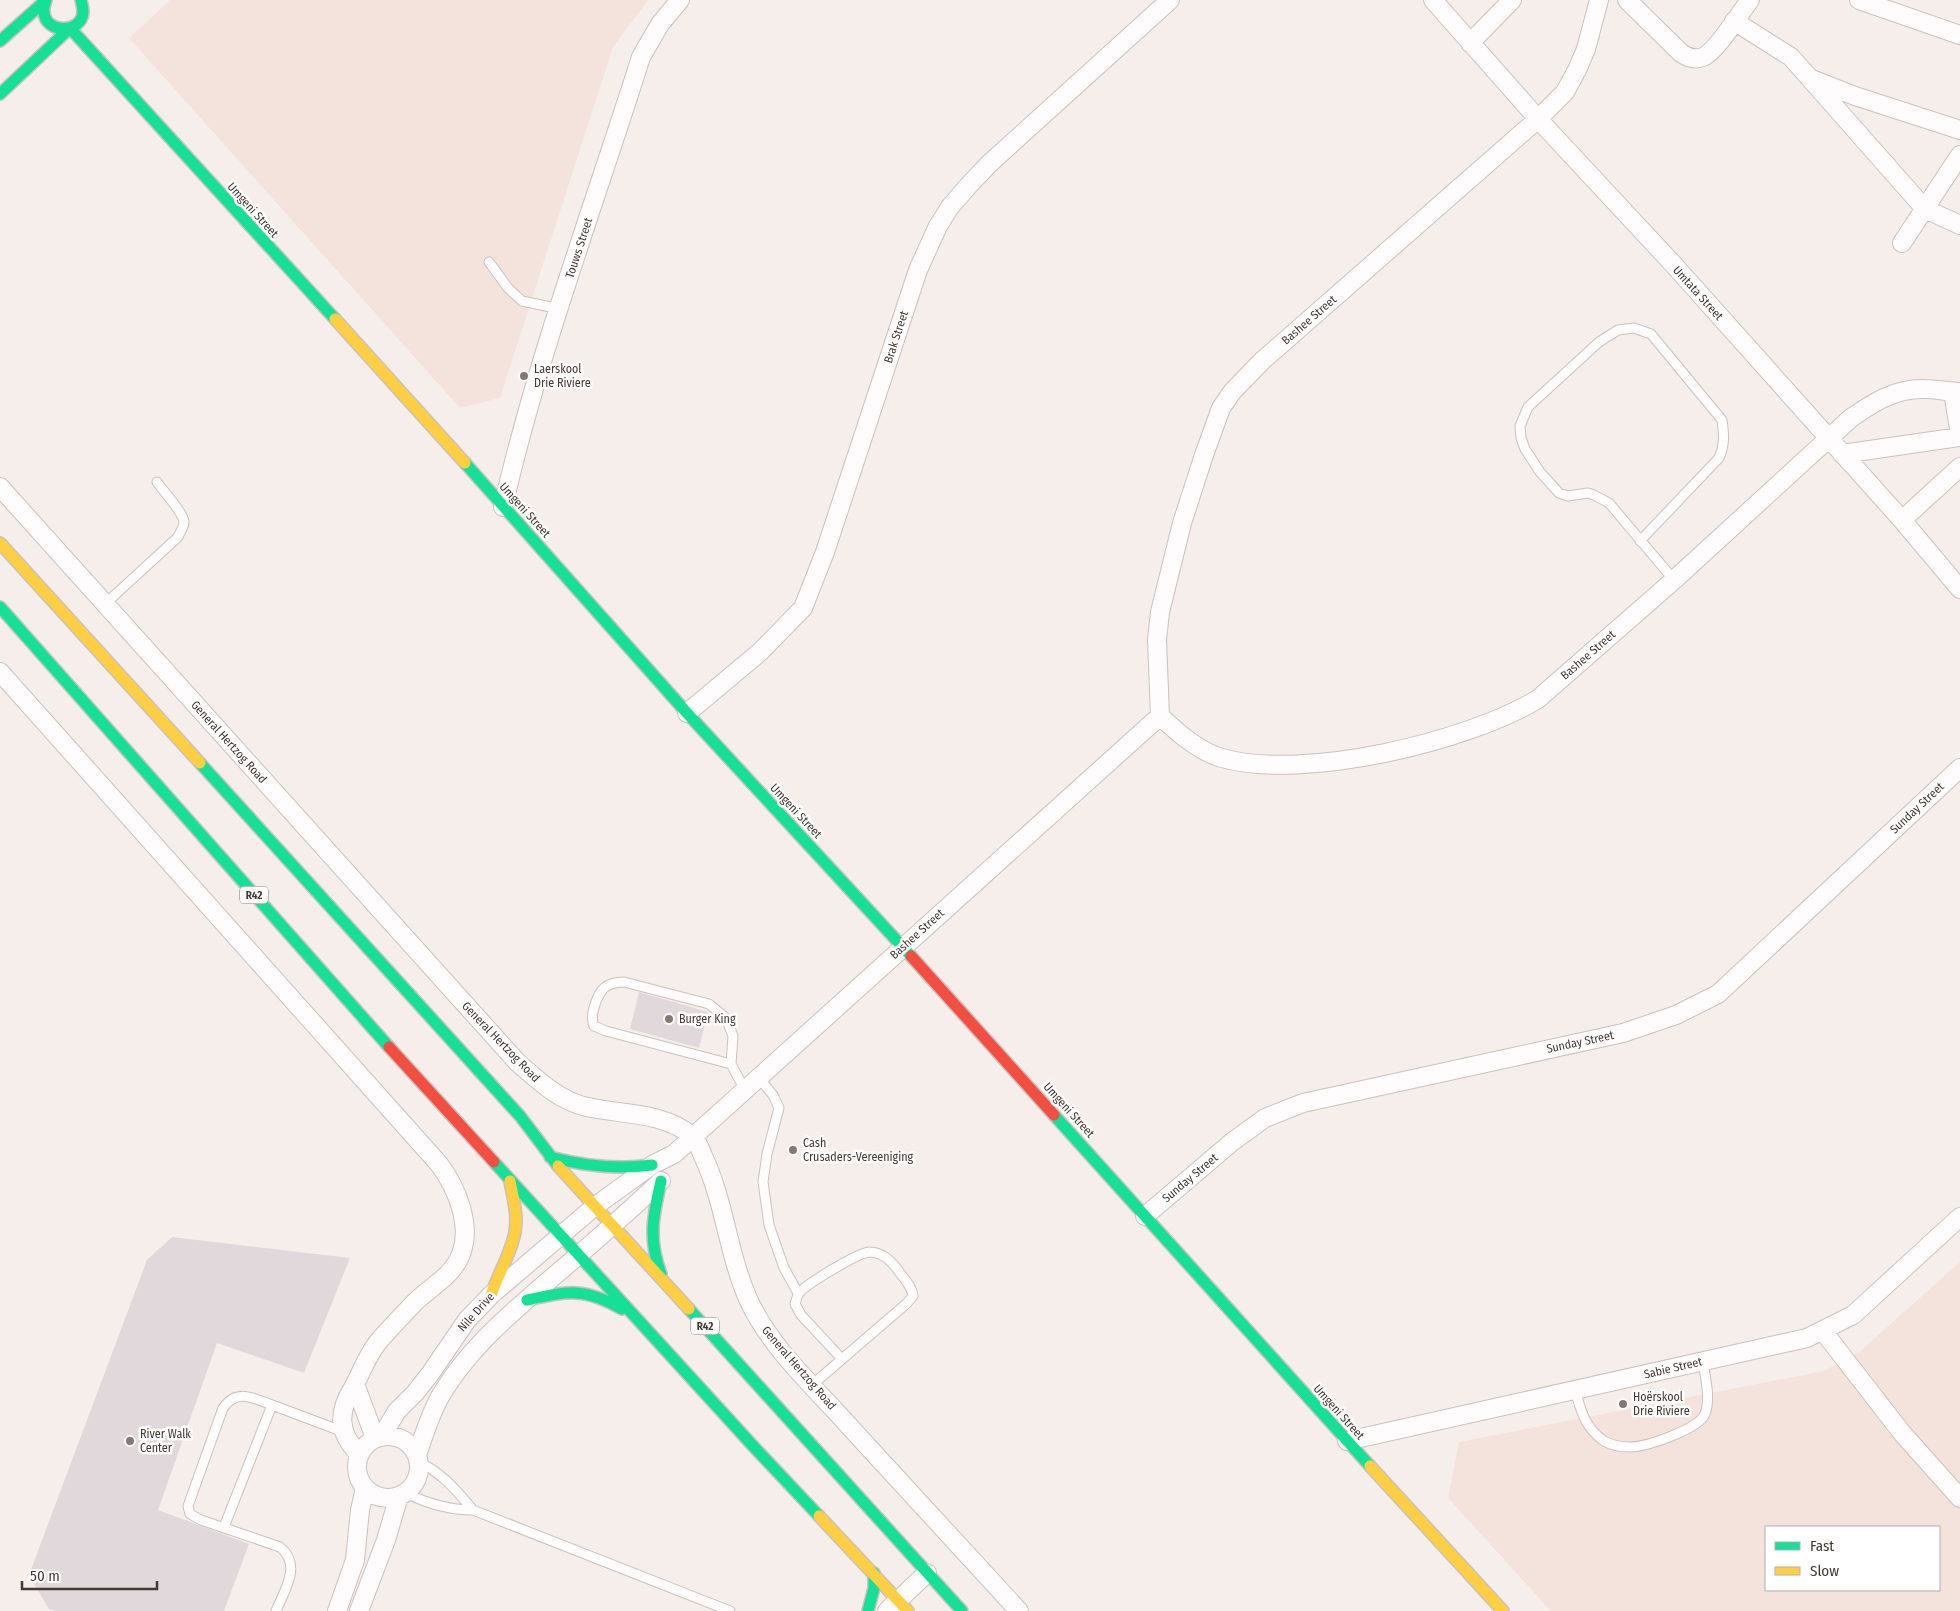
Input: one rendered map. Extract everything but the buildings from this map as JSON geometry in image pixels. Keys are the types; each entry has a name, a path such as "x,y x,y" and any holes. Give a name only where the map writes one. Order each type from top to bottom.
{"main road":[{"path":"80,20 83,7 81,0"},
{"path":"45,1 43,8 46,20 56,28 70,28"},
{"path":"0,41 45,1"},
{"path":"0,94 94,7"},
{"name":"Umgeni Street","path":"70,28 687,713 903,947 1347,1441 1503,1611"},
{"name":"R42","path":"0,543 520,1116 550,1157 594,1207 662,1279 962,1611"},
{"name":"R42","path":"0,607 353,1008 510,1182 636,1316 754,1447 874,1573 898,1608"},
{"path":"550,1157 576,1164 604,1168 634,1168 652,1165"},
{"path":"661,1181 653,1215 651,1236 652,1253 662,1279"},
{"path":"490,1295 495,1279 510,1250 515,1233 516,1217 510,1182"},
{"path":"527,1300 558,1293 585,1292 602,1298 636,1316"},
{"path":"868,1611 874,1588 874,1573"}],"street":[{"name":"Touws Street","path":"503,507 515,454 641,57 660,24 680,0"},
{"name":"Brak Street","path":"687,713 760,652 803,608 825,552 918,270 938,226 950,207 990,163 1170,0"},
{"name":"Umtata Street","path":"1433,0 1538,119 1673,264 1902,520 1960,589"},
{"path":"1470,42 1512,0"},
{"name":"Bashee Street","path":"1599,0 1586,49 1565,92 1538,119 1262,361 1232,392 1221,408 1206,447 1182,523 1160,612 1157,649 1160,716 1178,733 1207,752 1220,757 1259,765 1304,764 1359,757 1462,733 1520,710 1538,699 1674,580 1851,418 1876,401 1903,391 1925,389 1956,392"},
{"path":"1627,0 1681,53 1691,59 1705,57 1713,50 1750,0"},
{"path":"1859,0 1960,35"},
{"path":"1734,21 1791,58 1924,209 1960,225"},
{"path":"1809,78 1855,96 1960,130"},
{"path":"1902,243 1960,155"},
{"path":"1842,454 1960,436 1956,392"},
{"path":"1902,520 1960,467"},
{"name":"General Hertzog Road","path":"0,487 518,1064 551,1092 568,1100 604,1110 659,1119 678,1127 693,1137 714,1181 740,1280 753,1309 767,1332 812,1385 1019,1611"},
{"path":"0,672 439,1164 455,1189 461,1208 464,1236 461,1253 457,1262 443,1279 414,1303 377,1343 348,1394 342,1412 344,1432 359,1454 356,1464 357,1474 365,1488 372,1494 382,1498 402,1495"},
{"name":"Bashee Street","path":"594,1207 652,1165 674,1154 1160,716"},
{"name":"Sunday Street","path":"1145,1216 1232,1142 1265,1118 1303,1103 1623,1033 1676,1015 1718,994 1960,768"},
{"name":"Bashee Street","path":"612,1226 661,1181 674,1154"},
{"name":"Nile Drive","path":"359,1454 367,1444 378,1437 397,1411 415,1393 466,1320 490,1295 594,1207"},
{"name":"Sabie Street","path":"1347,1441 1807,1338 1852,1315 1960,1217"},
{"name":"Nile Drive","path":"359,1611 402,1495 417,1480 418,1459 436,1405 451,1380 490,1332 612,1226"},
{"path":"1823,1331 1902,1433 1960,1498"},
{"path":"355,1384 378,1437 391,1436 401,1439 409,1444 418,1459"},
{"path":"337,1611 355,1560 360,1510 365,1488"},
{"path":"898,1608 927,1573"}],"lane":[{"path":"489,262 508,288 522,301 560,309"},
{"path":"1640,541 1720,458 1724,448 1724,436 1722,420 1657,341 1651,334 1634,328 1618,330 1599,342 1528,407 1520,426 1521,438 1525,449 1540,472 1559,493 1568,496 1594,494 1609,503 1640,541 1674,580"},
{"path":"105,604 178,537 182,529 184,522 181,516 157,482"},
{"path":"732,1064 606,1031 594,1026 592,1015 600,993 605,986 624,982 709,1004 726,1018 733,1036 732,1064 745,1090"},
{"path":"758,1078 774,1095 779,1108 767,1154 763,1182 769,1225 784,1268 798,1293 796,1304 801,1315 842,1359"},
{"path":"798,1293 814,1281 868,1252 880,1254 891,1261 912,1289 913,1296 906,1304 812,1385"},
{"path":"1575,1390 1583,1418 1604,1441 1613,1445 1631,1447 1655,1442 1684,1431 1702,1419 1706,1413 1707,1392 1704,1361"},
{"path":"276,1611 291,1573 291,1559 280,1547 201,1520 190,1514 188,1506 223,1408 234,1397 250,1397 344,1432"},
{"path":"224,1527 272,1406"},
{"path":"418,1459 443,1476 473,1510"},
{"path":"402,1495 434,1506 457,1510 473,1510 730,1611"}],"shaded area":[{"path":"170,0 648,0 613,47 500,398 460,408 129,38"},
{"name":"Hoërskool Drie Riviere","path":"1960,1262 1960,1611 1551,1611 1448,1498 1459,1442 1824,1371 1858,1353"}],"traffic: fast":[{"path":"46,0 44,9 46,19 50,24 64,28 77,24 81,19 83,12 81,0"},
{"path":"0,41 45,1"},
{"path":"0,94 70,28 335,319"},
{"path":"465,463 687,713 911,956"},
{"path":"0,607 389,1047"},
{"path":"200,763 520,1116 558,1166"},
{"path":"1054,1115 1370,1466"},
{"path":"550,1157 575,1163 601,1166 652,1165"},
{"path":"494,1162 819,1516"},
{"path":"661,1181 653,1228 654,1250 661,1274"},
{"path":"527,1300 565,1293 576,1293 597,1297 622,1309"},
{"path":"689,1309 962,1611"},
{"path":"868,1611 874,1588 874,1573"}],"traffic: slow":[{"path":"335,319 465,463"},
{"path":"0,543 200,763"},
{"path":"558,1166 689,1309"},
{"path":"491,1295 511,1248 515,1232 516,1213 510,1181"},
{"path":"1370,1466 1503,1611"},
{"path":"819,1516 908,1611"}],"traffic: jam":[{"path":"911,956 1054,1115"},
{"path":"389,1047 494,1162"}],"place":[{"name":"Laerskool Drie Riviere","path":"524,376"},
{"name":"Burger King","path":"669,1019"},
{"name":"Cash Crusaders-Vereeniging","path":"793,1150"},
{"name":"Hoërskool Drie Riviere","path":"1623,1404"},
{"name":"River Walk Center","path":"130,1441"}]}
